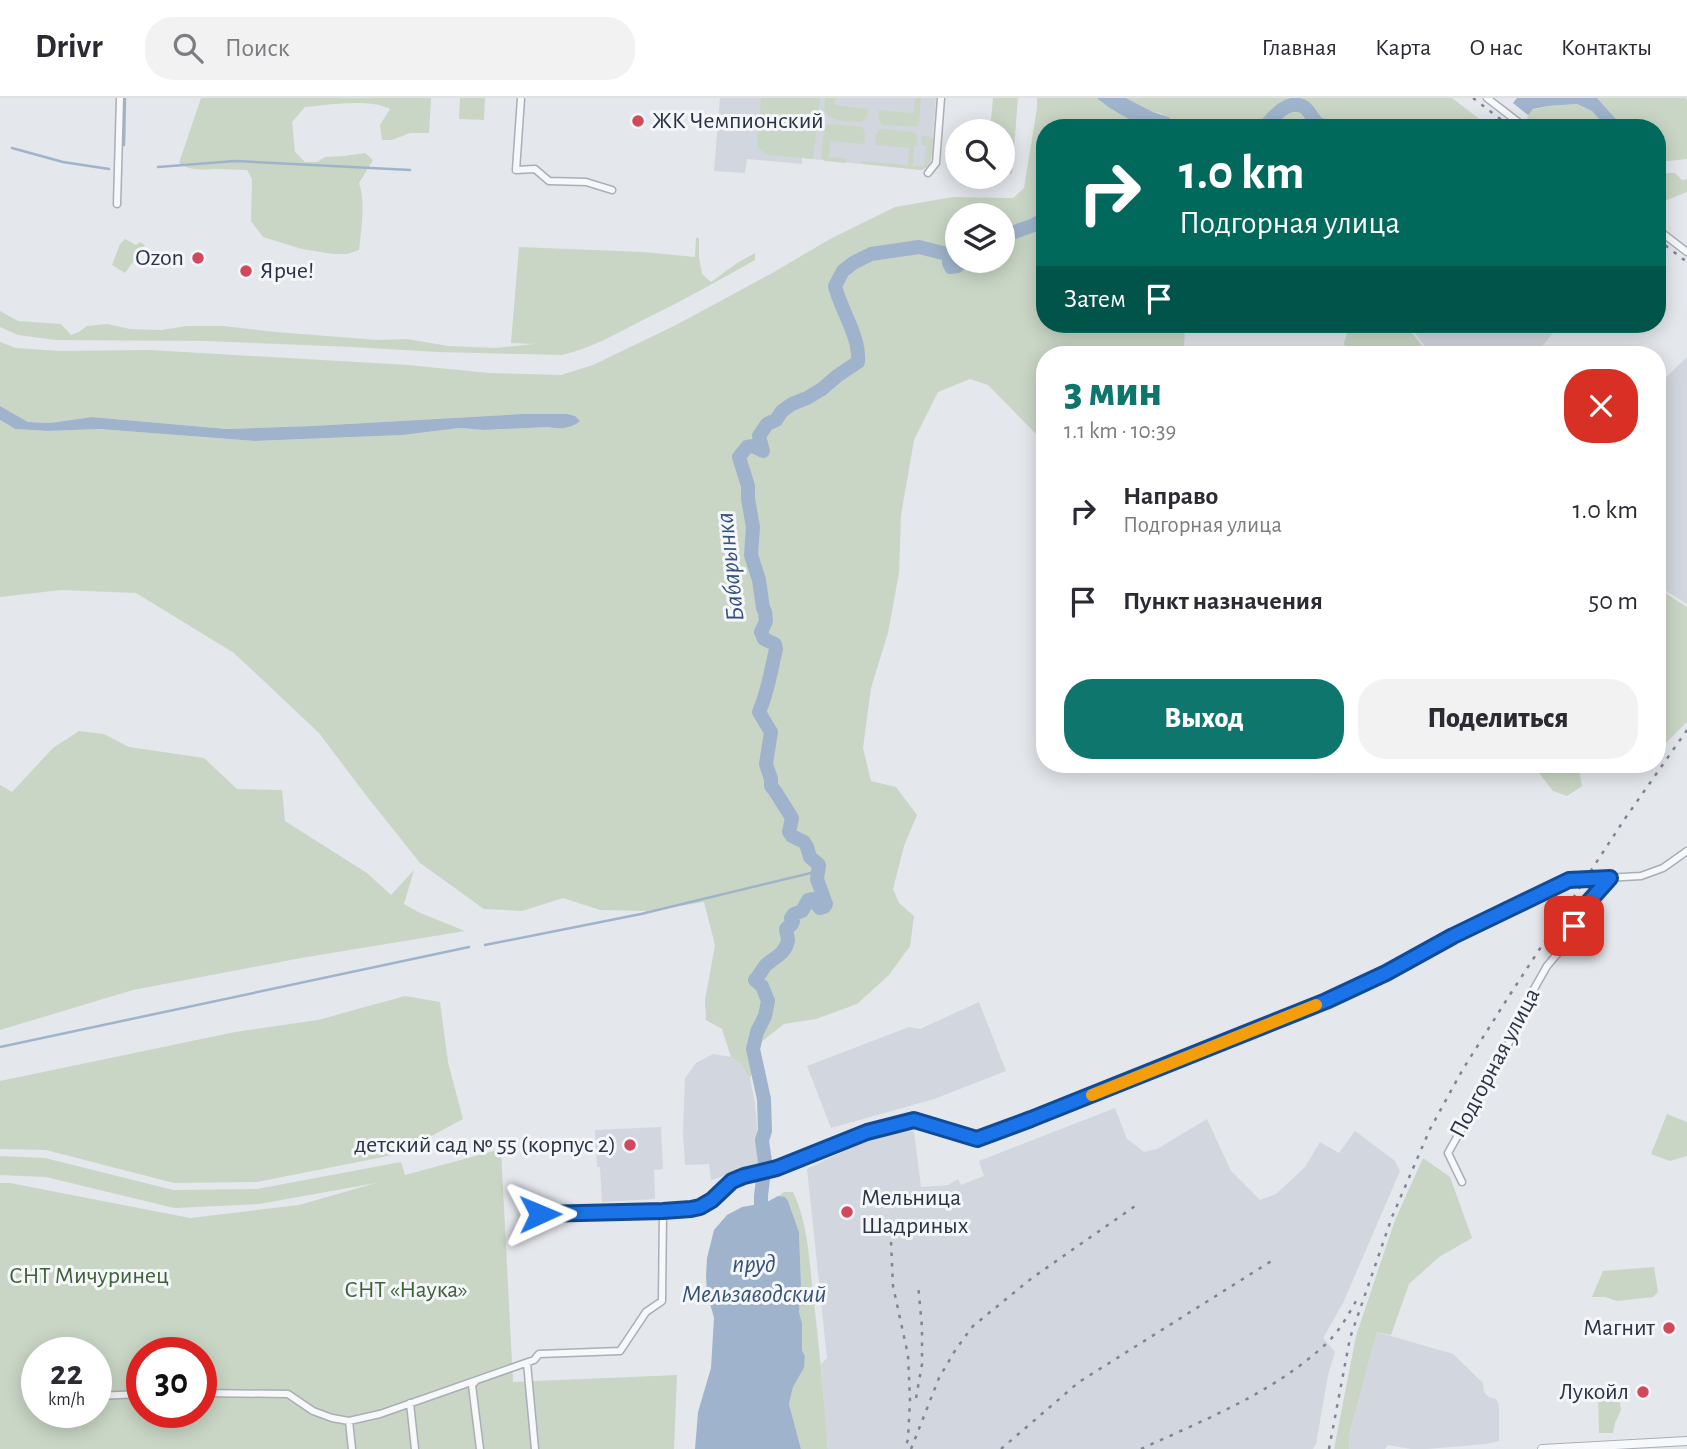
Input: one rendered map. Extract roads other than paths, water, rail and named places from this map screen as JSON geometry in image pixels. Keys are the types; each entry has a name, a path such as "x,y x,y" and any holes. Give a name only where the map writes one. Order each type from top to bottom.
{"street":[{"path":"117,204 120,98"},
{"path":"521,98 516,170 535,169 549,181 586,183 612,190"},
{"path":"928,173 936,163 941,98"},
{"path":"1487,98 1514,119"},
{"path":"1666,236 1687,252"},
{"path":"540,1214 663,1211 700,1207 712,1200 732,1181 777,1168 867,1132 914,1120 977,1139 1326,1001 1569,880 1641,876 1663,868 1687,851"},
{"name":"Подгорная улица","path":"1462,1182 1448,1153 1506,1050 1521,1012 1547,966 1565,945 1584,907 1610,878"},
{"path":"217,1393 288,1394 313,1411 349,1421 380,1414 476,1381 534,1360 539,1354 620,1351 648,1310 662,1301 663,1211"},
{"path":"527,1363 535,1449"},
{"path":"476,1381 472,1385 480,1449"},
{"path":"410,1403 415,1449"},
{"path":"349,1421 352,1449"},
{"path":"1542,1449 1687,1441"}],"water":[{"path":"1097,98 1126,98 1171,119 1130,119"},
{"path":"1517,98 1597,98 1616,119 1599,119 1592,111 1577,104 1533,109 1528,115 1513,103"},
{"path":"0,406 28,422 50,423 92,417 227,429 521,414 567,414 580,421 561,428 460,428 403,435 255,441 99,429 15,429 0,420"},
{"name":"пруд Мельзаводский","path":"778,1196 785,1197 788,1201 799,1232 799,1312 802,1323 802,1350 805,1356 804,1368 793,1387 789,1404 801,1449 695,1449 698,1412 711,1368 714,1318 706,1277 707,1258 714,1230 727,1215 742,1207 765,1203"}],"waterway":[{"path":"124,145 125,98"},
{"name":"Бабарынка","path":"1272,119 1281,110 1292,105 1304,107 1314,119"},
{"path":"12,148 63,162 109,169"},
{"path":"158,167 235,161 410,170"},
{"name":"Бабарынка","path":"1015,232 1036,224"},
{"name":"Бабарынка","path":"761,1221 765,1162 762,1140 765,1131 764,1099 753,1049 768,1001 762,986 755,980 765,966 785,949 788,940 786,929 792,924 791,918 794,914 802,911 808,900 812,899 820,908 826,904 817,879 819,865 810,857 804,842 789,832 792,818 771,786 766,764 771,732 759,712 776,649 775,644 764,639 761,632 766,621 765,612 751,555 753,527 748,486 739,457 747,447 753,446 763,451 759,436 767,424 776,420 782,411 792,404 822,389 858,362 853,333 835,286 843,271 871,254 919,247 945,254"},
{"path":"485,945 641,914 819,871"},
{"path":"0,1047 469,947"}],"railway":[{"path":"1473,98 1500,119"},
{"path":"1666,246 1687,262"},
{"path":"1666,760 1687,730"},
{"path":"1329,1449 1350,1338 1392,1217 1430,1129 1463,1069 1509,996 1657,773"},
{"path":"911,1449 939,1378 973,1326 1032,1278 1138,1204"},
{"path":"891,1242 893,1286 908,1355 910,1400 906,1446"},
{"path":"1001,1449 1079,1382 1273,1260"},
{"path":"916,1398 922,1364 918,1284"},
{"path":"1141,1449 1240,1403 1286,1375 1329,1341 1356,1301"}],"place":[{"name":"ЖК Чемпионский","path":"638,121"},
{"name":"Ozon","path":"198,258"},
{"name":"Ярче!","path":"246,271"},
{"name":"детский сад № 55 (корпус 2)","path":"630,1145"},
{"name":"Мельница Шадриных","path":"847,1212"},
{"name":"Магнит","path":"1669,1328"},
{"name":"Лукойл","path":"1643,1392"}],"park label":[{"name":"СНТ Мичуринец","path":"89,1276"},
{"name":"СНТ «Наука»","path":"406,1290"}]}
